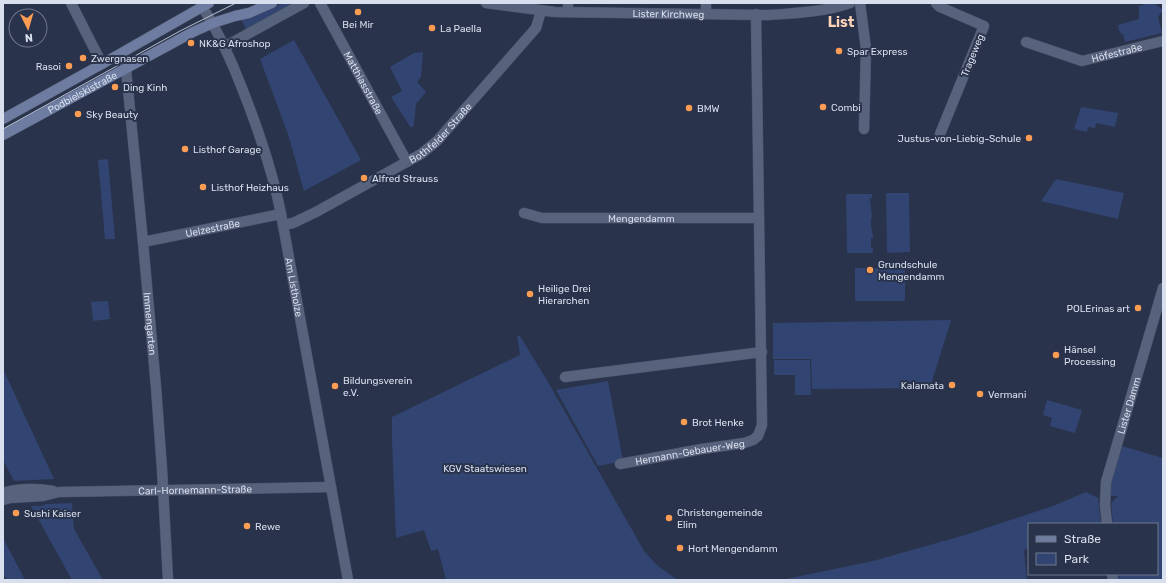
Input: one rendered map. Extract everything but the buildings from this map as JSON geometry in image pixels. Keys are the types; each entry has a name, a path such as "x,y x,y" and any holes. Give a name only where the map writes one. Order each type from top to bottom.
{"main road":[{"name":"Podbielskistraße","path":"3,135 193,32 213,23 249,13 272,3"},
{"name":"Podbielskistraße","path":"3,119 206,5"}],"street":[{"path":"71,3 102,64"},
{"path":"224,47 304,3"},
{"name":"Matthiasstraße","path":"320,3 408,162"},
{"name":"Lister Kirchweg","path":"486,3 541,11 568,7 706,8 756,14 800,13 823,10 846,4"},
{"path":"860,3 866,49 864,129"},
{"name":"Trageweg","path":"936,3 946,10 984,26 940,134"},
{"name":"Am Listholze","path":"206,5 258,129 271,172 281,214 348,580"},
{"name":"Bothfelder Straße","path":"283,225 293,223 316,212 408,162 437,141 536,28 541,11"},
{"path":"565,377 762,352 756,14"},
{"name":"Höfestraße","path":"1026,42 1082,61 1163,41"},
{"name":"Immengarten","path":"126,69 143,242 164,490 168,580"},
{"name":"Mengendamm","path":"524,213 542,218 759,218"},
{"name":"Uelzestraße","path":"143,242 281,214"},
{"name":"Lister Damm","path":"1107,523 1105,505 1106,482 1163,288"},
{"name":"Hermann-Gebauer-Weg","path":"620,464 744,443 753,440 758,436 762,425 762,352"},
{"name":"Carl-Hornemann-Straße","path":"3,493 18,490 43,489 59,492 331,487"},
{"name":"Carl-Hornemann-Straße","path":"3,500 10,498 43,496 59,492"}],"green space":[{"path":"283,3 298,3 247,31 241,19"},
{"path":"1154,3 1163,10 1158,17 1162,33 1125,42 1123,34 1119,31 1118,25 1139,19 1139,6"},
{"path":"294,40 361,160 304,191 288,134 260,59"},
{"path":"423,52 421,77 417,82 426,92 416,104 414,125 411,128 391,97 402,91 390,67 414,53"},
{"path":"1081,107 1118,113 1115,127 1096,123 1095,128 1088,127 1087,132 1074,129"},
{"path":"108,159 115,239 105,239 98,160"},
{"path":"1056,179 1124,193 1118,219 1041,201"},
{"path":"886,193 909,193 910,252 887,253"},
{"path":"846,194 872,194 872,198 870,198 872,218 871,228 873,238 871,238 871,248 873,248 873,253 847,253"},
{"path":"855,268 905,268 905,301 855,301"},
{"path":"108,301 110,319 93,321 91,302"},
{"path":"951,320 930,388 812,389 811,359 773,359 773,323"},
{"name":"KGV Staatswiesen","path":"517,336 520,336 548,382 644,551 658,566 678,580 446,580 438,549 431,551 424,530 396,538 392,417 520,355"},
{"path":"774,360 810,360 811,395 795,395 795,375 774,375"},
{"path":"3,369 54,479 14,481 3,460"},
{"path":"608,381 623,461 598,466 556,390"},
{"path":"1047,400 1082,410 1075,433 1050,426 1052,418 1043,415"},
{"path":"1122,446 1163,458 1163,580 1119,580 1118,575 1158,575 1158,523 1113,523 1111,503 1118,496 1110,496 1110,485"},
{"path":"1086,492 1098,498 1101,523 1028,523 1028,548 1024,550 1027,580 781,580 873,561 965,535 1053,506"},
{"path":"72,503 74,529 103,580 72,580 31,506"},
{"path":"3,538 25,580 7,580 3,573"}],"tram line":[{"path":"3,129 180,31 236,3"}],"place":[{"name":"Bei Mir","path":"358,12"},
{"name":"La Paella","path":"432,28"},
{"name":"NK&G Afroshop","path":"191,43"},
{"name":"Spar Express","path":"839,51"},
{"name":"Zwergnasen","path":"83,58"},
{"name":"Rasoi","path":"69,66"},
{"name":"Ding Kinh","path":"115,87"},
{"name":"Combi","path":"823,107"},
{"name":"BMW","path":"689,108"},
{"name":"Sky Beauty","path":"78,114"},
{"name":"Justus-von-Liebig-Schule","path":"1029,138"},
{"name":"Listhof Garage","path":"185,149"},
{"name":"Alfred Strauss","path":"364,178"},
{"name":"Listhof Heizhaus","path":"203,187"},
{"name":"Grundschule Mengendamm","path":"870,270"},
{"name":"Heilige Drei Hierarchen","path":"530,294"},
{"name":"POLErinas art","path":"1138,308"},
{"name":"Hänsel Processing","path":"1056,355"},
{"name":"Kalamata","path":"952,385"},
{"name":"Bildungsverein e.V.","path":"335,386"},
{"name":"Vermani","path":"980,394"},
{"name":"Brot Henke","path":"684,422"},
{"name":"Sushi Kaiser","path":"16,513"},
{"name":"Christengemeinde Elim","path":"669,518"},
{"name":"Rewe","path":"247,526"},
{"name":"Hort Mengendamm","path":"680,548"}],"district":[{"name":"List","path":"841,22"}]}
